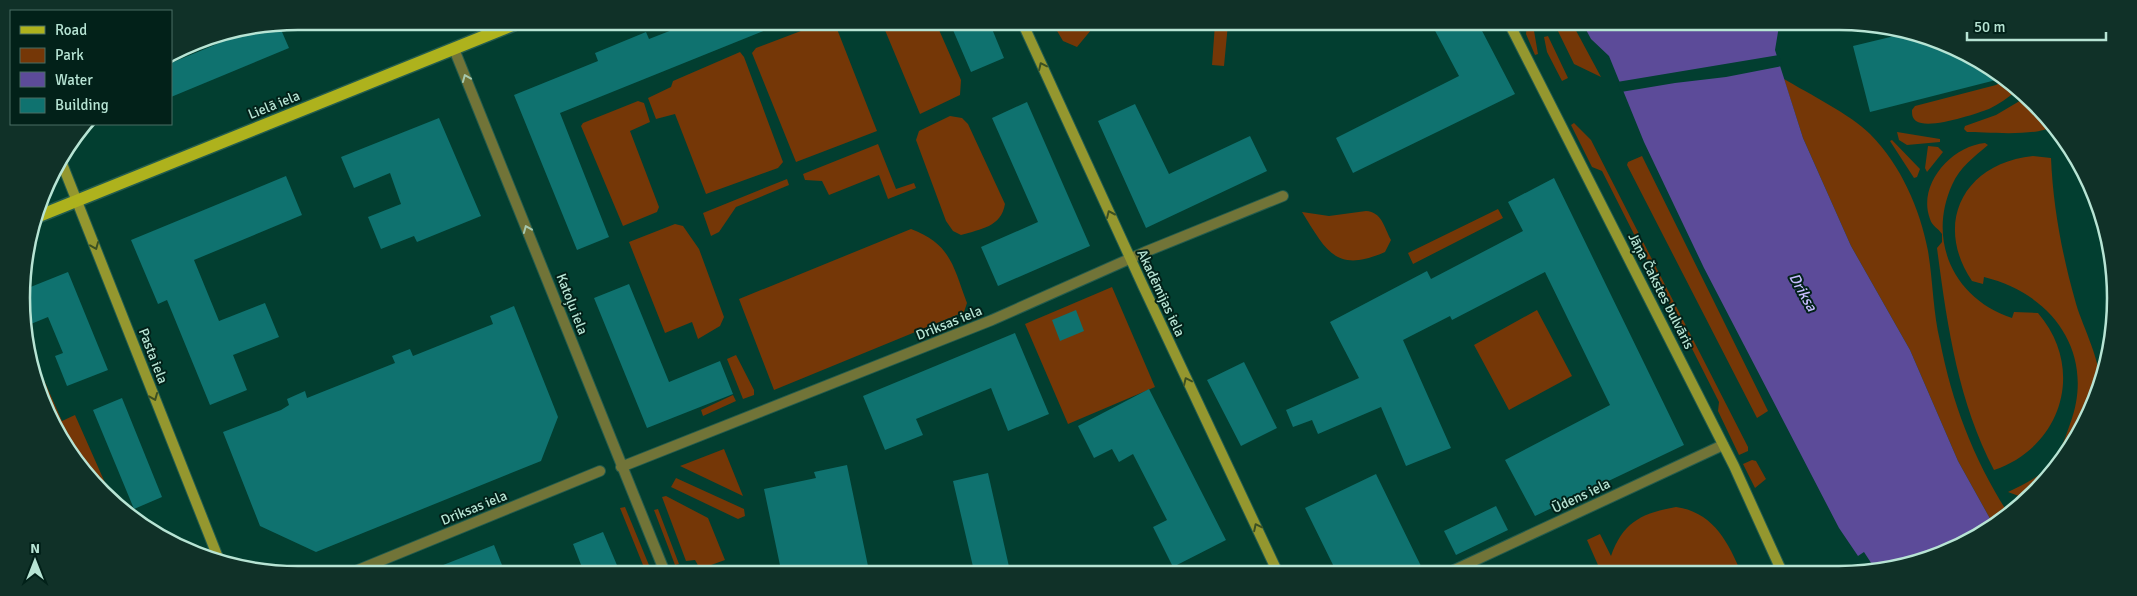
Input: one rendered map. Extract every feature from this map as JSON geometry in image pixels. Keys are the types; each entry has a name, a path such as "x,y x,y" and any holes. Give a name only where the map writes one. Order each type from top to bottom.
{"main road":[{"name":"Lielā iela","path":"43,214 500,30"},
{"name":"Akadēmijas iela","path":"1026,30 1130,259 1275,566"},
{"name":"Jāņa Čakstes bulvāris","path":"1513,30 1723,445 1779,566"},
{"name":"Pasta iela","path":"64,168 216,553"}],"street":[{"name":"Katoļu iela","path":"454,49 662,566"},
{"name":"Driksas iela","path":"621,467 984,324 1130,259 1284,196"},
{"name":"Ūdens iela","path":"1463,566 1723,445"},
{"name":"Driksas iela","path":"368,566 600,471"}],"green space":[{"path":"804,30 837,30 877,131 796,162 752,53 756,48"},
{"path":"885,30 939,30 961,80 960,95 920,114"},
{"path":"1057,30 1091,30 1077,47 1063,41"},
{"path":"1215,30 1227,30 1224,66 1212,65"},
{"path":"1526,30 1534,30 1538,54 1535,55 1526,34"},
{"path":"1557,30 1576,30 1601,77 1574,64"},
{"path":"1548,36 1568,78 1562,81 1547,52 1544,37"},
{"path":"740,52 744,57 783,162 778,168 706,194 675,114 656,119 648,98 671,87 673,81"},
{"path":"1784,79 1841,112 1870,134 1891,159 1908,188 1920,219 1928,251 1934,308 1951,387 1975,452 2005,508 1990,519 1958,461 1910,350 1851,246 1803,138"},
{"path":"1999,83 2012,94 1989,109 1931,124 1916,121 1913,117 1912,110 1915,106"},
{"path":"638,101 644,103 650,122 630,131 659,207 657,212 623,226 581,126 583,123"},
{"path":"2020,101 2046,128 2024,133 1967,132 1964,129 1965,126 1996,115"},
{"path":"950,116 962,118 968,124 1005,204 1003,212 995,222 983,229 961,235 953,231 946,221 916,140 919,131"},
{"path":"1574,123 1591,140 1748,447 1748,451 1739,455 1718,411 1719,402 1602,171 1592,167 1571,125"},
{"path":"1897,132 1940,139 1940,142 1907,145 1899,140"},
{"path":"1892,140 1920,169 1917,177 1914,178 1890,141"},
{"path":"1985,143 1988,145 1963,168 1952,185 1945,206 1943,227 1945,247 1951,265 1961,282 1975,297 1992,309 2012,318 2014,312 2038,313 2053,335 2061,358 2063,381 2060,404 2050,425 2036,444 2017,459 1994,470 1971,417 1963,390 1950,334 1937,248 1942,242 1942,234 1931,221 1927,206 1928,193 1933,181 1949,159 1960,151"},
{"path":"878,144 896,189 914,183 916,188 888,199 879,175 829,195 822,181 805,180 803,174"},
{"path":"1928,146 1938,147 1943,152 1927,172 1925,168"},
{"path":"1642,156 1768,411 1757,418 1627,165 1628,162"},
{"path":"2033,156 2051,158 2056,212 2062,248 2075,300 2098,368 2087,401 2060,450 2077,399 2077,374 2073,352 2063,331 2049,313 2031,297 2009,285 1984,277 1983,284 1972,281 1961,259 1955,238 1956,218 1962,199 1973,183 1989,170 2009,161"},
{"path":"787,179 789,185 736,207 719,232 711,236 703,213"},
{"path":"1498,209 1503,218 1413,264 1408,253"},
{"path":"1366,211 1379,217 1391,240 1385,252 1368,258 1354,260 1343,259 1326,247 1302,212 1329,216"},
{"path":"675,224 683,226 699,249 724,317 720,326 698,339 692,322 665,333 629,242"},
{"path":"911,229 935,242 949,258 967,303 964,312 774,390 739,299"},
{"path":"1112,287 1155,387 1068,424 1025,324"},
{"path":"1537,310 1572,376 1509,410 1474,345"},
{"path":"736,355 754,390 754,395 743,399 727,359"},
{"path":"41,373 62,421 75,415 107,486 85,461 66,432 50,401"},
{"path":"733,395 736,401 703,416 701,410"},
{"path":"724,449 743,496 680,466"},
{"path":"1752,460 1756,461 1766,479 1755,488 1743,464"},
{"path":"2042,473 2019,496 2008,492 2029,482"},
{"path":"676,478 744,509 745,516 738,519 671,487"},
{"path":"666,496 708,518 725,560 708,566 698,566 695,560 686,561 662,497"},
{"path":"625,507 649,566 643,566 620,508"},
{"path":"1676,507 1700,515 1718,530 1731,550 1738,566 1598,566 1587,540 1600,534 1611,556 1621,535 1628,527 1644,516"},
{"path":"658,509 679,564 675,565 654,510"}],"water":[{"name":"Driksa","path":"1586,30 1778,30 1775,50 1803,138 1851,246 1910,350 1958,461 1990,519 1942,546 1908,557 1872,564 1864,552 1858,556 1839,528 1704,268 1644,142 1609,56 1591,39"}],"pier":[{"path":"1779,55 1782,66 1726,77 1621,92 1617,82"}],"building":[{"path":"672,30 766,30 560,113 609,237 577,250 514,95 598,61 595,53 646,32 649,39"},
{"path":"953,30 992,30 1004,58 971,72"},
{"path":"1435,30 1482,30 1515,94 1353,173 1336,138 1459,76"},
{"path":"282,31 289,48 172,97 172,63 229,39 263,32"},
{"path":"1895,36 1908,39 1942,50 1995,80 1870,112 1853,46"},
{"path":"1027,102 1090,246 998,286 981,247 1038,222 992,118"},
{"path":"1135,104 1169,174 1250,136 1267,171 1146,228 1098,121"},
{"path":"439,118 481,216 417,242 414,236 381,249 368,217 401,204 390,173 354,188 341,157"},
{"path":"286,176 302,215 194,260 219,321 265,303 279,337 233,355 247,390 210,405 167,300 158,304 131,240"},
{"path":"1554,178 1684,445 1535,516 1505,460 1610,405 1545,272 1452,320 1450,316 1403,340 1451,448 1406,466 1381,407 1318,434 1312,420 1293,427 1286,410 1359,378 1330,322 1427,271 1431,279 1523,231 1508,202"},
{"path":"68,272 108,370 67,386 55,356 63,353 48,317 31,324 31,287"},
{"path":"629,284 669,382 720,361 733,394 647,428 594,298"},
{"path":"514,306 558,417 541,461 316,552 260,526 223,432 281,410 289,405 287,399 305,391 307,398 395,363 392,356 410,349 413,356 493,324 490,316"},
{"path":"1076,310 1084,331 1060,341 1052,320"},
{"path":"1015,333 1049,414 1008,431 991,388 916,419 923,435 885,450 863,396"},
{"path":"1244,362 1277,428 1241,446 1207,380"},
{"path":"1149,389 1226,540 1172,566 1153,527 1167,520 1133,454 1119,462 1112,449 1094,458 1078,426"},
{"path":"122,398 162,497 134,509 93,410"},
{"path":"847,465 868,566 780,566 764,489 816,478 814,472"},
{"path":"988,473 1009,566 973,566 953,481"},
{"path":"1376,474 1421,566 1334,566 1305,508"},
{"path":"1496,506 1508,530 1456,555 1444,531"},
{"path":"603,532 617,566 581,566 573,544"},
{"path":"494,545 502,566 441,566"}]}
